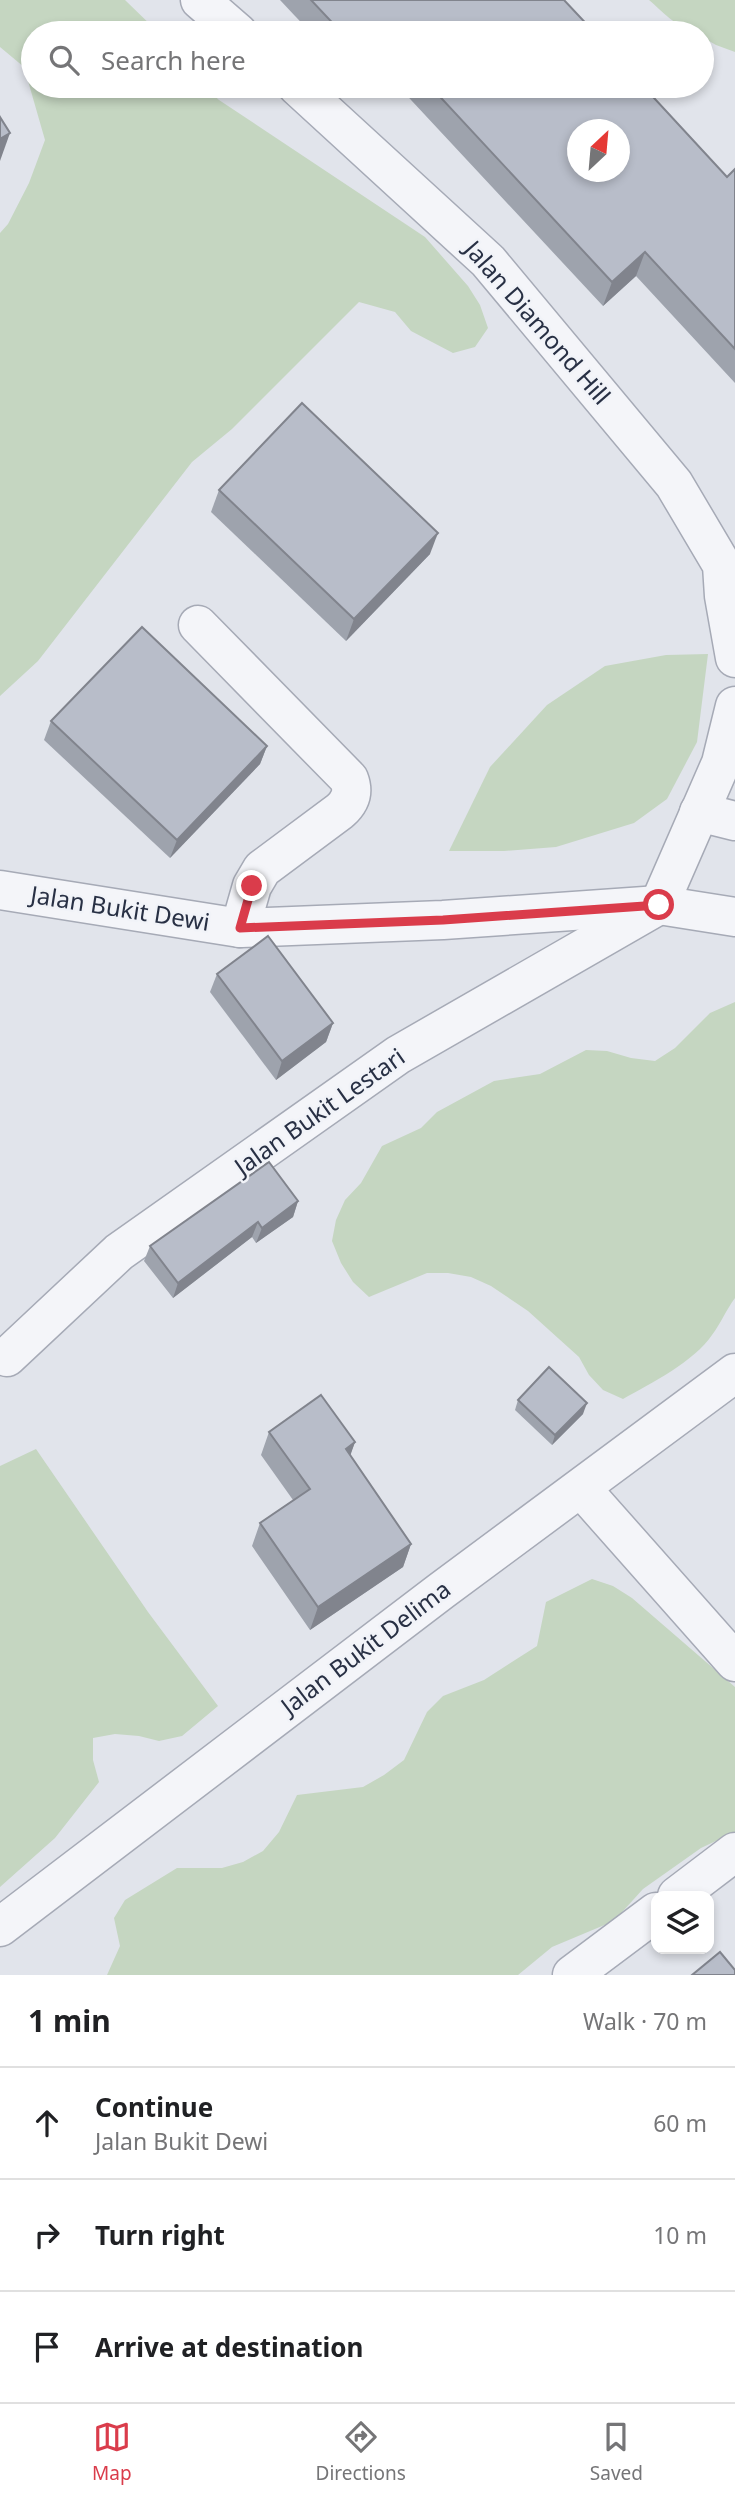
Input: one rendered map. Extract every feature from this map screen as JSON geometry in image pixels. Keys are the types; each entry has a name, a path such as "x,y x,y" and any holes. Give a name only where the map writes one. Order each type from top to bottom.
{"street":[{"path":"200,0 224,21"},
{"name":"Jalan Diamond Hill","path":"310,98 488,261 674,484 722,565 724,596 735,658"},
{"path":"198,625 349,779 352,786 348,804 262,869 252,886 240,928"},
{"path":"735,706 721,763 717,816 659,905 735,917"},
{"name":"Jalan Bukit Dewi","path":"0,890 240,928 443,920 659,905"},
{"name":"Jalan Bukit Lestari","path":"7,1357 119,1252 398,1055 659,905"},
{"name":"Jalan Bukit Delima","path":"0,1927 441,1591 735,1373"},
{"path":"581,1488 735,1662"},
{"path":"684,1891 735,1852"},
{"path":"572,1975 651,1916"}],"green space":[{"path":"0,0 125,0 147,21 21,21 21,64 0,47"},
{"path":"649,0 735,0 735,52 714,44 714,21 674,21"},
{"path":"33,98 217,98 425,237 468,286 480,305 488,328 475,347 453,353 411,331 395,312 359,302 232,429 192,462 38,661 0,696 0,233 8,224 29,183 45,140"},
{"path":"708,654 697,742 667,799 634,823 556,847 449,851 490,767 547,705 605,666 666,655"},
{"path":"735,1002 735,1298 704,1345 683,1363 623,1399 603,1390 589,1375 579,1357 528,1311 491,1286 471,1277 427,1273 369,1297 353,1282 332,1241 336,1220 345,1200 361,1183 382,1146 421,1128 437,1112 494,1081 540,1074 586,1050 607,1051 655,1061 675,1048 710,1013"},
{"path":"36,1449 148,1612 218,1706 182,1736 159,1741 115,1734 93,1738 93,1760 99,1782 55,1838 0,1887 0,1466"},
{"path":"592,1579 613,1586 632,1598 735,1687 735,1832 701,1848 643,1889 614,1921 552,1947 518,1975 107,1975 120,1946 114,1918 125,1900 177,1868 222,1868 243,1862 263,1851 279,1832 297,1795 363,1787 384,1775 404,1760 427,1712 443,1696 484,1680 537,1646 546,1602"}],"building":[{"path":"311,0 564,0 584,21 331,21"},
{"path":"441,98 654,98 727,177 735,169 735,349 645,252 612,282"},
{"path":"0,117 10,133 0,139"},
{"path":"302,403 438,533 354,619 219,490"},
{"path":"142,627 267,746 177,840 51,721"},
{"path":"268,936 333,1023 282,1061 217,974"},
{"path":"269,1162 298,1201 262,1228 258,1222 178,1283 150,1246"},
{"path":"549,1367 587,1403 555,1435 518,1400"},
{"path":"321,1395 355,1442 346,1449 411,1544 318,1607 260,1523 310,1489 269,1432"},
{"path":"720,1952 735,1970 735,1975 692,1975"}],"route":[{"path":"252,886 240,928 443,920 659,905"}]}
